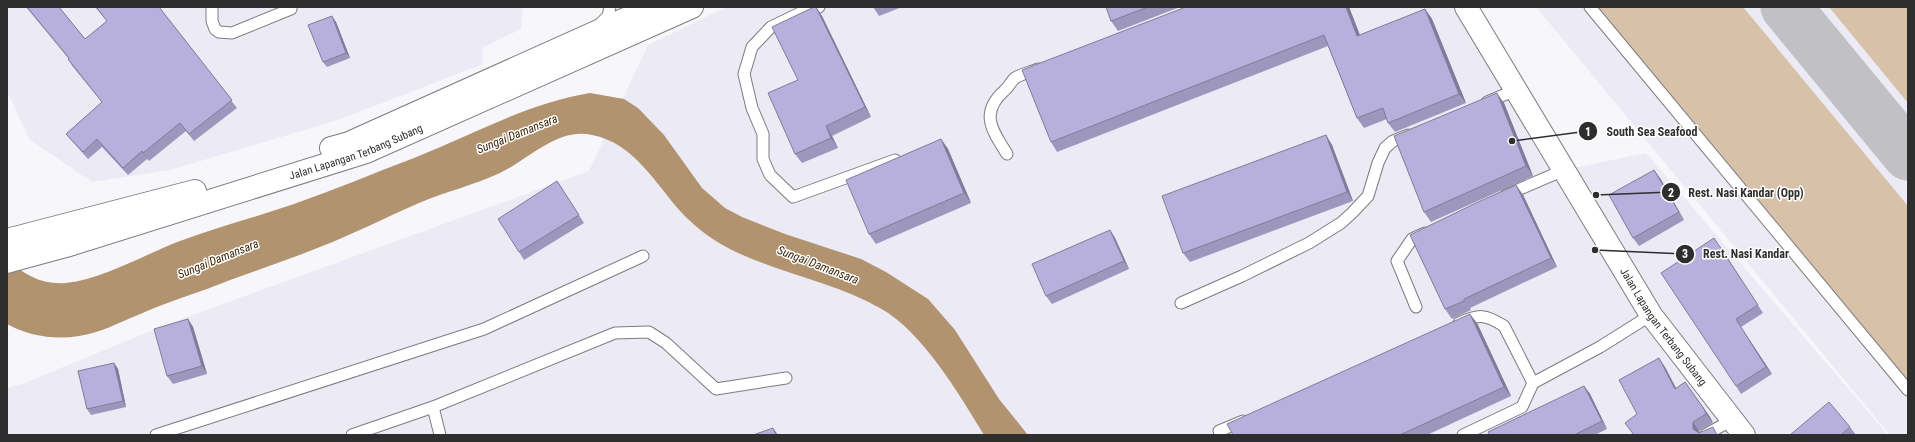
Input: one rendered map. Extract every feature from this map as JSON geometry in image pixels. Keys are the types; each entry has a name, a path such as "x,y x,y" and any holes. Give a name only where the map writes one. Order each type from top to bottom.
{"street":[{"name":"Jalan Lapangan Terbang Subang","path":"7,262 32,245 349,143 586,38 652,7"},
{"name":"Jalan Lapangan Terbang Subang","path":"7,240 32,245 366,152 692,7"},
{"name":"Jalan Lapangan Terbang Subang","path":"1466,7 1651,315 1738,427"}],"lane":[{"path":"212,7 212,21 215,29 219,32 232,33 291,9"},
{"path":"586,38 608,16 610,7"},
{"path":"819,7 800,13 771,27 752,47 744,74 752,108 763,134 763,159 770,175 793,197 905,157"},
{"path":"1590,7 1908,390"},
{"path":"1007,154 993,132 990,110 994,99 1007,88 1015,78 1051,64"},
{"path":"1480,105 1516,90"},
{"path":"1181,303 1242,276 1309,243 1341,223 1368,196 1378,163 1385,148 1393,141 1415,132"},
{"path":"1494,200 1564,170"},
{"path":"1416,307 1397,261 1412,239 1432,229"},
{"path":"156,435 484,329 643,256"},
{"path":"1463,435 1522,407 1533,383 1600,347 1651,315"},
{"path":"1447,328 1476,316 1495,321 1504,326 1533,383"},
{"path":"352,435 433,407 615,333 650,332 666,343 716,389 786,378"},
{"path":"433,407 440,435"},
{"path":"1219,432 1255,415"},
{"path":"1705,435 1738,427"}],"shaded area":[{"path":"7,7 523,7 521,29 482,48 483,64 338,120 170,170 92,182 29,139 7,91"},
{"path":"727,7 1466,7 1564,170 1646,153 1888,435 7,435 7,388 22,384 168,324 589,171 648,45"},
{"path":"1536,7 1908,7 1908,435 1890,435"},
{"path":"1598,7 1743,7 1908,206 1908,384"},
{"path":"1829,7 1908,7 1908,103"}],"water":[{"name":"Sungai Damansara","path":"590,93 624,99 638,108 664,135 702,188 725,208 742,217 785,234 861,259 886,272 928,299 955,330 999,399 1028,435 984,435 951,383 925,347 896,318 863,299 827,285 772,267 721,244 707,235 681,212 632,155 607,139 592,135 579,134 556,140 500,173 419,203 345,237 163,304 94,333 60,338 24,332 7,324 7,259 20,270 41,281 66,283 95,277 180,241 294,204 339,187 436,149 522,112 544,104"}],"building":[{"path":"27,7 59,7 85,39 107,21 96,7 159,7 232,100 189,134 180,123 143,153 142,151 123,168 97,139 83,152 66,134 102,102 68,59 69,58"},
{"path":"816,7 865,107 826,126 831,138 795,154 768,93 798,80 772,27"},
{"path":"1106,7 1148,7 1111,21"},
{"path":"1186,7 1346,7 1357,36 1425,9 1459,94 1388,123 1383,108 1357,118 1324,35 1051,142 1022,70"},
{"path":"332,16 346,53 323,62 308,25"},
{"path":"1497,93 1526,166 1424,212 1394,136"},
{"path":"1326,135 1347,192 1183,253 1162,196"},
{"path":"941,139 964,193 869,234 846,180"},
{"path":"1654,170 1679,212 1633,238 1609,195"},
{"path":"557,181 579,215 519,252 498,219"},
{"path":"1516,185 1551,258 1445,309 1410,235"},
{"path":"1110,230 1124,261 1046,296 1032,264"},
{"path":"1714,238 1758,305 1736,319 1766,367 1736,386 1661,273"},
{"path":"1470,314 1504,387 1400,435 1233,435 1227,424"},
{"path":"188,319 202,366 167,376 154,329"},
{"path":"1659,358 1675,389 1685,382 1704,409 1706,414 1693,422 1693,429 1699,433 1713,427 1717,435 1634,435 1625,423 1637,414 1619,380"},
{"path":"114,363 123,401 87,409 78,371"},
{"path":"1584,386 1602,421 1574,435 1490,435 1488,432"},
{"path":"1829,402 1850,427 1841,435 1790,435"},
{"path":"773,428 776,435 753,435"}],"taxiway":[{"path":"1786,7 1908,155"}],"place":[{"name":"South Sea Seafood","path":"1512,141"},
{"name":"Rest. Nasi Kandar (Opp)","path":"1596,195"},
{"name":"Rest. Nasi Kandar","path":"1595,250"}]}
